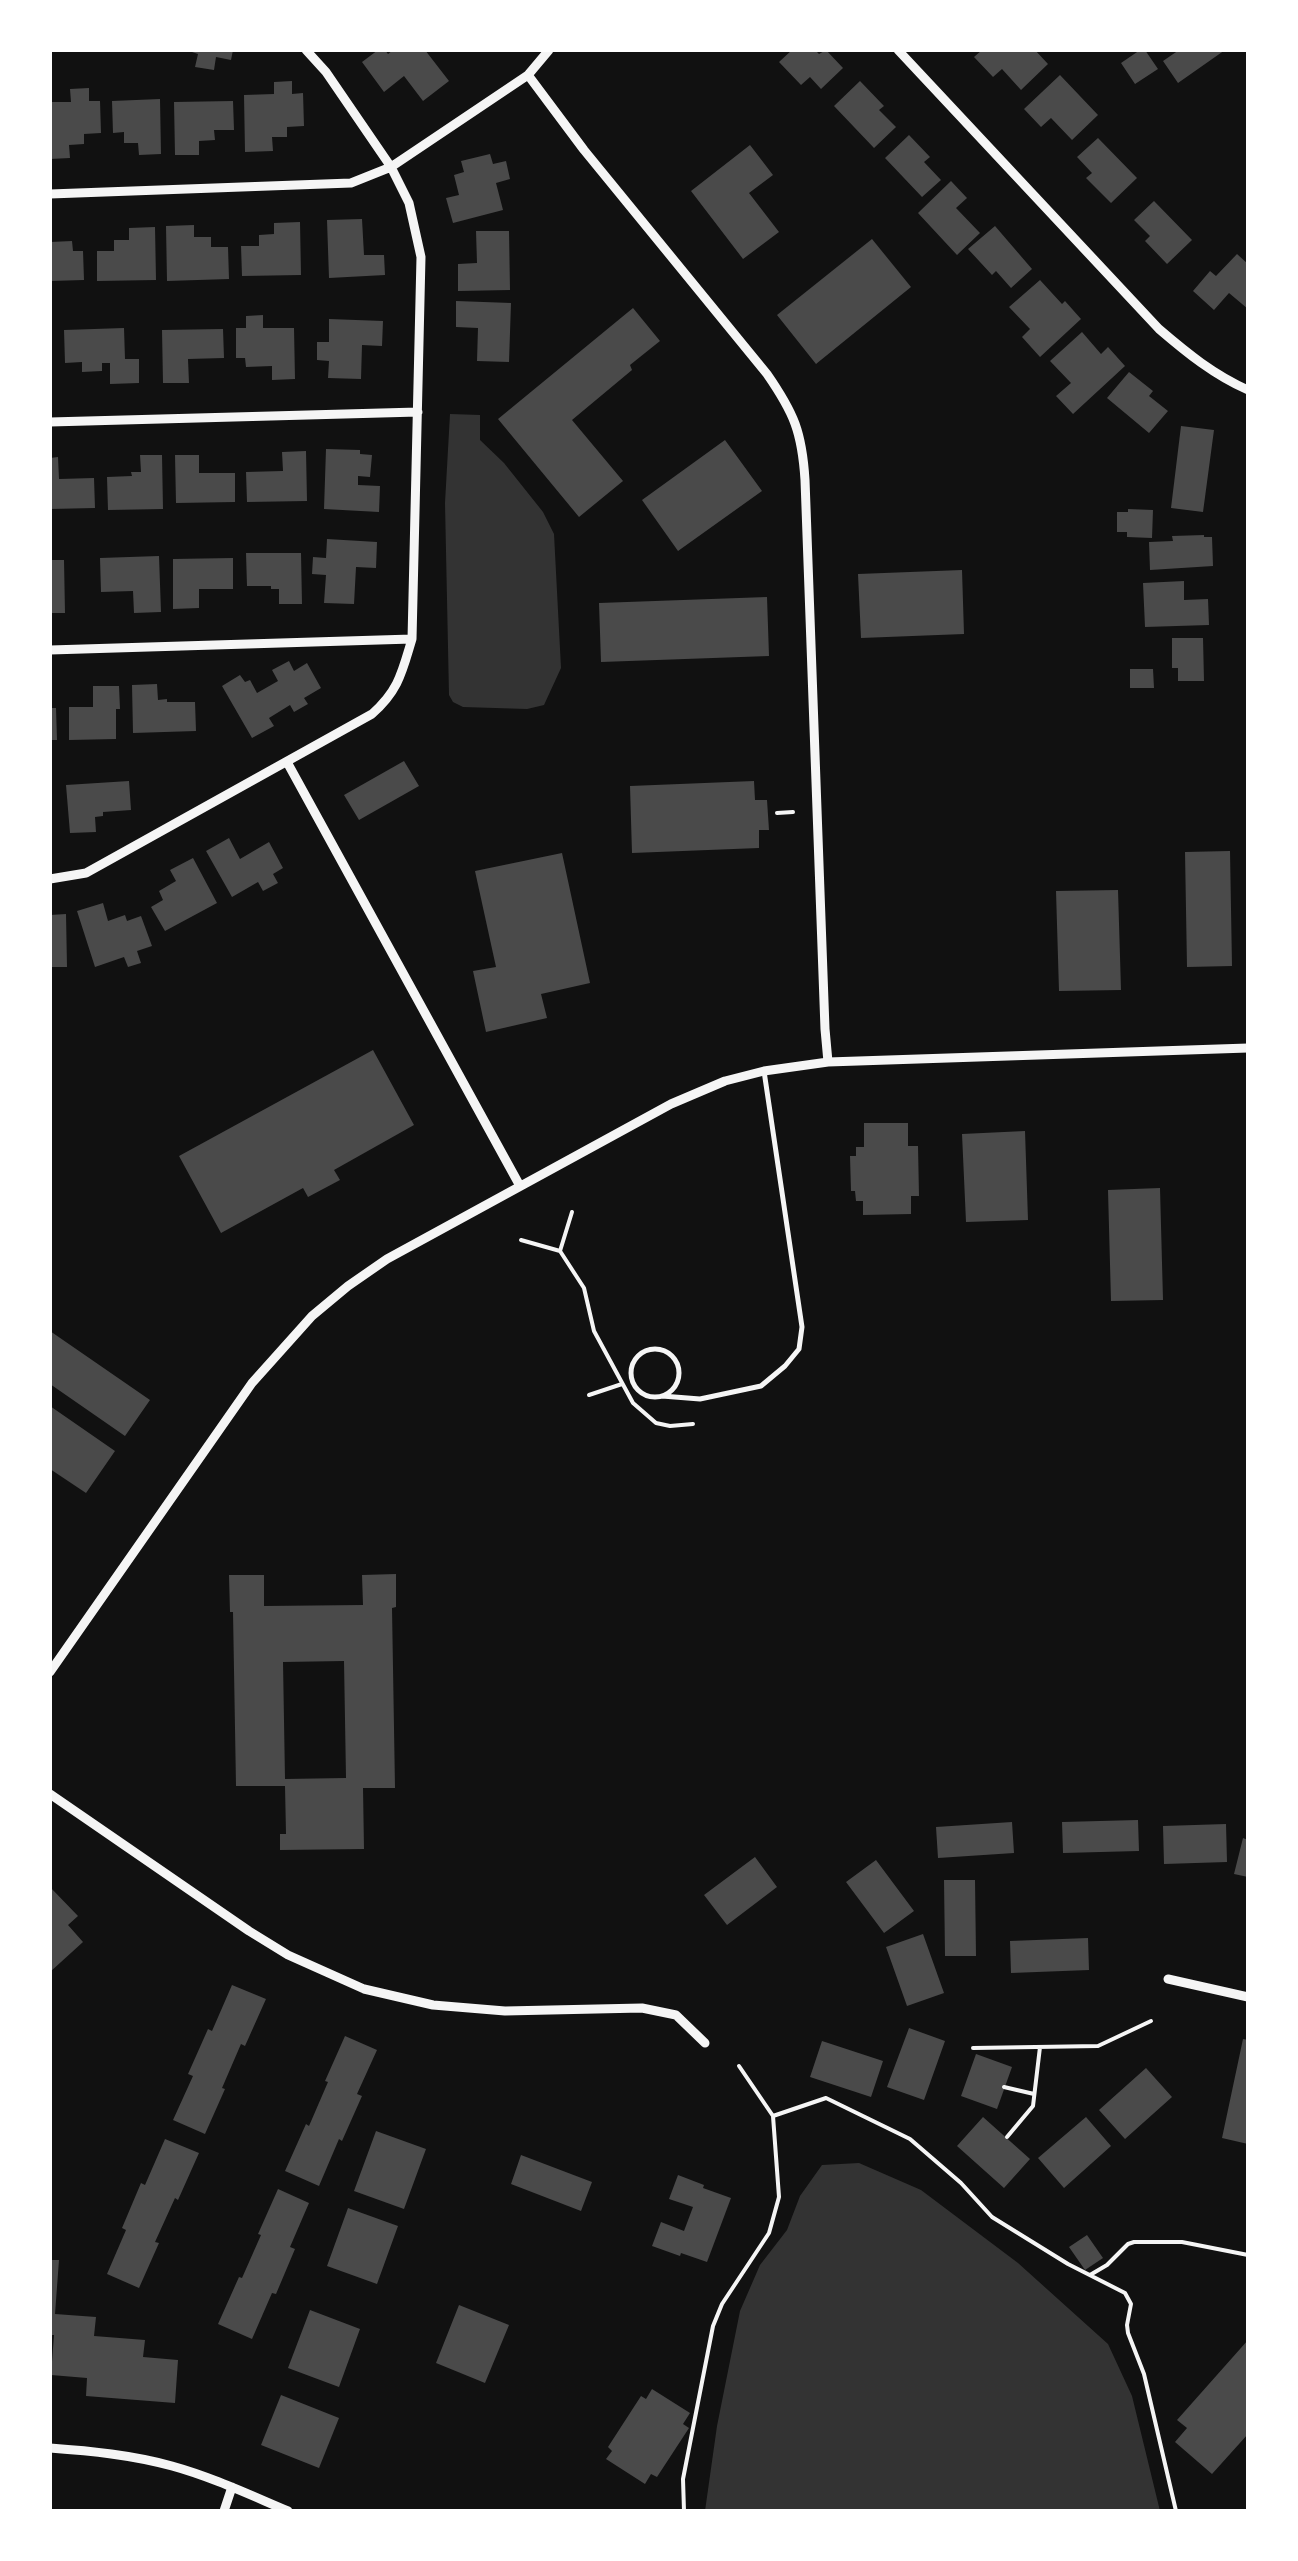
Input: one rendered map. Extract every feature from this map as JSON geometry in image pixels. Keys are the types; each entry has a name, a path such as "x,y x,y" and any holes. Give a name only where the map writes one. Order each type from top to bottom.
{"street":[{"path":"50,879 86,873 288,762 372,714 400,682 412,639 420,257 410,202 391,167 326,72 306,50"},
{"path":"50,194 351,182 391,167 528,75 549,50"},
{"path":"898,50 1159,329 1218,376 1248,390"},
{"path":"528,75 584,150 767,374 799,429 805,480 828,1062"},
{"path":"50,422 418,412"},
{"path":"50,650 412,639"},
{"path":"288,762 520,1186"},
{"path":"50,1672 228,1414 270,1360 312,1316 387,1259 671,1104 725,1080 828,1062 1248,1048"},
{"path":"50,1794 249,1931 364,1989 433,2005 505,2011 642,2008 676,2015 705,2043"},
{"path":"1168,1979 1248,1997"},
{"path":"50,2448 112,2453 174,2466 288,2511"},
{"path":"224,2511 232,2487"}],"lane":[{"path":"662,1396 675,1386 677,1362 665,1351 649,1349 632,1363 631,1378 639,1392 646,1396 700,1399 760,1386 786,1366 799,1348 802,1327 764,1071"}],"path":[{"path":"778,813 793,812"},
{"path":"560,1250 572,1212"},
{"path":"521,1240 560,1250 584,1288 594,1332 633,1404 656,1423 693,1424"},
{"path":"589,1394 622,1384"},
{"path":"973,2048 1098,2046 1151,2020"},
{"path":"1006,2138 1033,2106 1040,2047"},
{"path":"684,2511 683,2479 713,2326 722,2304 768,2233 778,2207 772,2116 738,2066"},
{"path":"1004,2087 1035,2094"},
{"path":"772,2116 826,2098 910,2139 992,2216 1125,2293 1132,2304 1128,2333 1144,2374 1176,2511"},
{"path":"1090,2275 1134,2242 1182,2242 1248,2255"}],"shaded area":[{"path":"450,414 480,415 480,440 543,512 554,534 561,668 544,705 527,709 463,707 449,695 445,503"},
{"path":"859,2163 921,2190 1018,2263 1108,2344 1132,2396 1160,2511 705,2511 740,2311 760,2265 787,2230 800,2196 822,2165"}],"building":[{"path":"186,50 233,50 231,60 216,57 214,70 195,67 198,54"},
{"path":"378,50 388,54 393,50 425,50 449,81 423,101 404,76 384,92 362,62"},
{"path":"792,50 815,50 819,54 826,50 843,68 821,89 810,77 801,85 779,62"},
{"path":"982,50 1035,50 1048,64 1021,90 1002,69 993,77 974,57"},
{"path":"1145,50 1158,69 1135,84 1121,63"},
{"path":"1179,50 1225,50 1178,83 1163,61"},
{"path":"1060,75 1098,115 1072,140 1051,118 1041,127 1024,109"},
{"path":"292,81 292,94 303,93 304,126 287,127 287,137 272,137 273,151 245,152 244,95 274,94 274,82"},
{"path":"860,81 884,106 879,110 896,127 874,148 834,106"},
{"path":"89,88 89,101 100,101 101,133 84,134 84,144 69,145 70,158 50,159 50,102 71,102 70,89"},
{"path":"160,99 161,154 139,155 138,143 124,143 124,132 113,133 112,101"},
{"path":"233,101 234,130 214,130 215,140 199,141 199,155 175,155 174,102"},
{"path":"909,135 930,157 924,162 941,180 922,197 885,158"},
{"path":"1098,138 1137,178 1111,203 1086,178 1092,173 1077,157"},
{"path":"750,145 773,175 749,193 779,232 743,259 691,191"},
{"path":"490,154 493,164 506,161 510,179 496,183 503,210 453,223 446,198 459,195 454,175 464,172 461,161"},
{"path":"951,181 967,198 956,208 980,233 957,255 918,213"},
{"path":"1154,201 1192,240 1167,264 1145,241 1150,236 1134,220"},
{"path":"362,219 364,255 384,255 385,275 329,278 327,220"},
{"path":"300,222 301,275 242,276 241,246 259,246 259,235 274,234 274,223"},
{"path":"194,225 194,237 211,237 211,247 228,247 229,279 167,281 166,226"},
{"path":"995,226 1032,269 1011,288 996,271 992,275 968,249"},
{"path":"155,227 156,280 97,281 97,251 114,251 114,240 129,240 129,228"},
{"path":"476,231 509,231 510,290 458,291 458,264 477,263"},
{"path":"872,239 911,287 816,364 777,315"},
{"path":"72,241 73,251 83,251 84,280 50,281 50,242"},
{"path":"1237,254 1248,264 1248,309 1229,293 1214,310 1193,291 1210,271 1216,276"},
{"path":"1040,280 1081,319 1040,357 1022,337 1030,329 1009,307"},
{"path":"456,301 511,303 509,362 477,361 478,328 456,327"},
{"path":"633,308 660,341 572,420 623,481 579,517 498,419"},
{"path":"263,315 263,328 294,328 295,379 272,380 272,366 246,367 245,358 236,358 236,328 246,328 246,316"},
{"path":"329,319 383,321 382,346 362,345 361,379 328,378 329,361 317,360 317,342 329,342"},
{"path":"124,328 125,359 139,359 139,383 110,384 110,363 102,363 102,371 82,372 82,362 65,363 64,330"},
{"path":"223,329 224,358 188,359 189,383 163,383 162,330"},
{"path":"1082,332 1101,354 1108,347 1125,366 1073,414 1056,396 1071,383 1050,361"},
{"path":"1129,372 1153,391 1149,396 1168,411 1149,433 1107,398"},
{"path":"1181,426 1214,430 1203,512 1171,508"},
{"path":"725,440 762,491 678,551 642,500"},
{"path":"326,449 360,450 360,454 372,455 370,477 358,476 358,485 380,486 379,512 324,509"},
{"path":"306,451 307,501 247,502 246,472 283,471 282,452"},
{"path":"140,455 162,455 163,509 108,510 107,477 141,472"},
{"path":"175,455 199,455 199,473 235,473 235,502 176,503"},
{"path":"58,457 59,479 94,478 95,508 50,509 50,458"},
{"path":"1153,510 1152,538 1127,537 1127,532 1117,532 1117,512"},
{"path":"1172,536 1212,537 1213,566 1150,570 1149,542 1173,541"},
{"path":"327,539 377,542 376,568 356,567 354,604 324,603 326,575 312,574 313,557 326,558"},
{"path":"246,553 301,553 302,604 279,604 279,589 271,586 247,586"},
{"path":"159,556 161,612 134,613 133,591 101,592 100,558"},
{"path":"233,558 233,589 199,589 199,608 173,609 173,559"},
{"path":"50,560 64,560 65,613 50,613"},
{"path":"962,570 964,634 861,638 858,574"},
{"path":"1184,581 1184,600 1208,599 1209,625 1145,627 1143,583"},
{"path":"767,597 769,656 601,662 599,603"},
{"path":"1172,638 1203,638 1204,681 1178,681 1178,668 1172,668"},
{"path":"289,661 294,671 307,663 321,688 304,698 308,704 294,712 290,705 269,718 274,726 252,738 222,686 240,675 245,682 250,680 257,693 278,681 272,670"},
{"path":"1130,669 1153,669 1154,688 1130,688"},
{"path":"157,684 158,700 195,702 196,731 133,733 132,685"},
{"path":"93,686 119,686 116,739 69,740 69,707 93,707"},
{"path":"50,708 56,708 57,740 50,740"},
{"path":"404,761 419,786 359,820 344,795"},
{"path":"129,781 131,810 103,812 103,816 95,817 96,832 70,833 66,785"},
{"path":"754,781 755,800 767,800 769,830 759,830 759,848 632,853 630,786"},
{"path":"229,838 240,859 269,842 283,868 273,874 278,883 263,891 258,882 232,897 206,851"},
{"path":"1230,851 1232,966 1187,967 1185,852"},
{"path":"562,853 590,983 541,994 547,1018 486,1032 473,971 496,967 475,871"},
{"path":"193,858 217,903 165,931 151,907 163,900 159,891 176,881 170,870"},
{"path":"1118,890 1121,990 1059,991 1056,891"},
{"path":"103,903 108,921 125,915 127,921 141,916 152,946 137,951 141,963 128,967 124,957 95,967 77,911"},
{"path":"66,914 67,967 50,967 50,915"},
{"path":"373,1050 414,1125 334,1170 340,1180 308,1197 303,1188 221,1233 179,1156"},
{"path":"864,1123 908,1123 908,1146 918,1146 919,1196 911,1196 911,1214 863,1215 863,1201 856,1201 855,1191 851,1191 850,1156 856,1156 856,1147 864,1147"},
{"path":"1025,1131 1028,1220 966,1222 962,1134"},
{"path":"1160,1188 1163,1300 1111,1301 1108,1190"},
{"path":"50,1331 150,1400 125,1436 50,1384"},
{"path":"50,1406 115,1451 86,1493 50,1469"},
{"path":"396,1574 396,1607 392,1608 395,1788 363,1788 364,1849 280,1850 280,1834 286,1834 285,1786 236,1786 229,1575 264,1575 264,1606 363,1605 362,1575","holes":["344,1661 346,1778 285,1779 283,1662"]},
{"path":"1138,1820 1139,1851 1063,1853 1062,1822"},
{"path":"1012,1822 1014,1853 938,1858 936,1827"},
{"path":"1226,1824 1227,1862 1164,1864 1163,1826"},
{"path":"1243,1838 1248,1840 1248,1877 1234,1874"},
{"path":"755,1857 777,1887 727,1925 704,1895"},
{"path":"876,1860 914,1911 884,1933 846,1882"},
{"path":"944,1880 975,1880 976,1956 945,1956"},
{"path":"50,1887 78,1916 68,1925 83,1942 50,1972"},
{"path":"923,1934 944,1993 907,2006 886,1947"},
{"path":"1088,1938 1089,1970 1011,1973 1010,1941"},
{"path":"232,1985 266,1999 245,2046 241,2044 205,2134 173,2120 193,2076 188,2074"},
{"path":"909,2028 945,2041 924,2100 887,2087"},
{"path":"345,2036 377,2050 357,2094 362,2096 319,2186 285,2171 306,2124 309,2126"},
{"path":"1243,2039 1248,2040 1248,2144 1222,2138"},
{"path":"822,2041 883,2061 871,2097 810,2077"},
{"path":"976,2054 1012,2067 997,2109 961,2096"},
{"path":"1146,2068 1172,2097 1125,2139 1099,2110"},
{"path":"983,2117 1030,2159 1004,2188 957,2146"},
{"path":"1086,2117 1111,2146 1064,2188 1038,2158"},
{"path":"376,2131 426,2149 404,2209 354,2191"},
{"path":"165,2139 199,2153 155,2242 159,2243 139,2288 107,2274 141,2183 145,2185"},
{"path":"521,2155 592,2182 581,2211 511,2184"},
{"path":"678,2175 731,2198 707,2262 652,2246 661,2222 684,2231 693,2207 669,2199"},
{"path":"278,2189 309,2203 290,2247 295,2249 252,2339 218,2324 239,2277 242,2278"},
{"path":"348,2208 398,2226 377,2284 327,2266"},
{"path":"1087,2235 1103,2258 1085,2270 1069,2247"},
{"path":"50,2260 59,2260 55,2314 96,2317 94,2336 145,2340 143,2357 178,2360 175,2403 86,2396 87,2378 51,2375 54,2335 50,2335"},
{"path":"459,2305 509,2325 485,2383 436,2363"},
{"path":"310,2310 360,2329 339,2387 288,2368"},
{"path":"1248,2340 1248,2434 1212,2474 1175,2442 1187,2428 1177,2420"},
{"path":"652,2389 690,2413 683,2424 689,2428 657,2477 651,2474 645,2484 606,2459 612,2451 608,2447 641,2396 646,2399"},
{"path":"281,2395 339,2418 319,2468 261,2445"}]}
